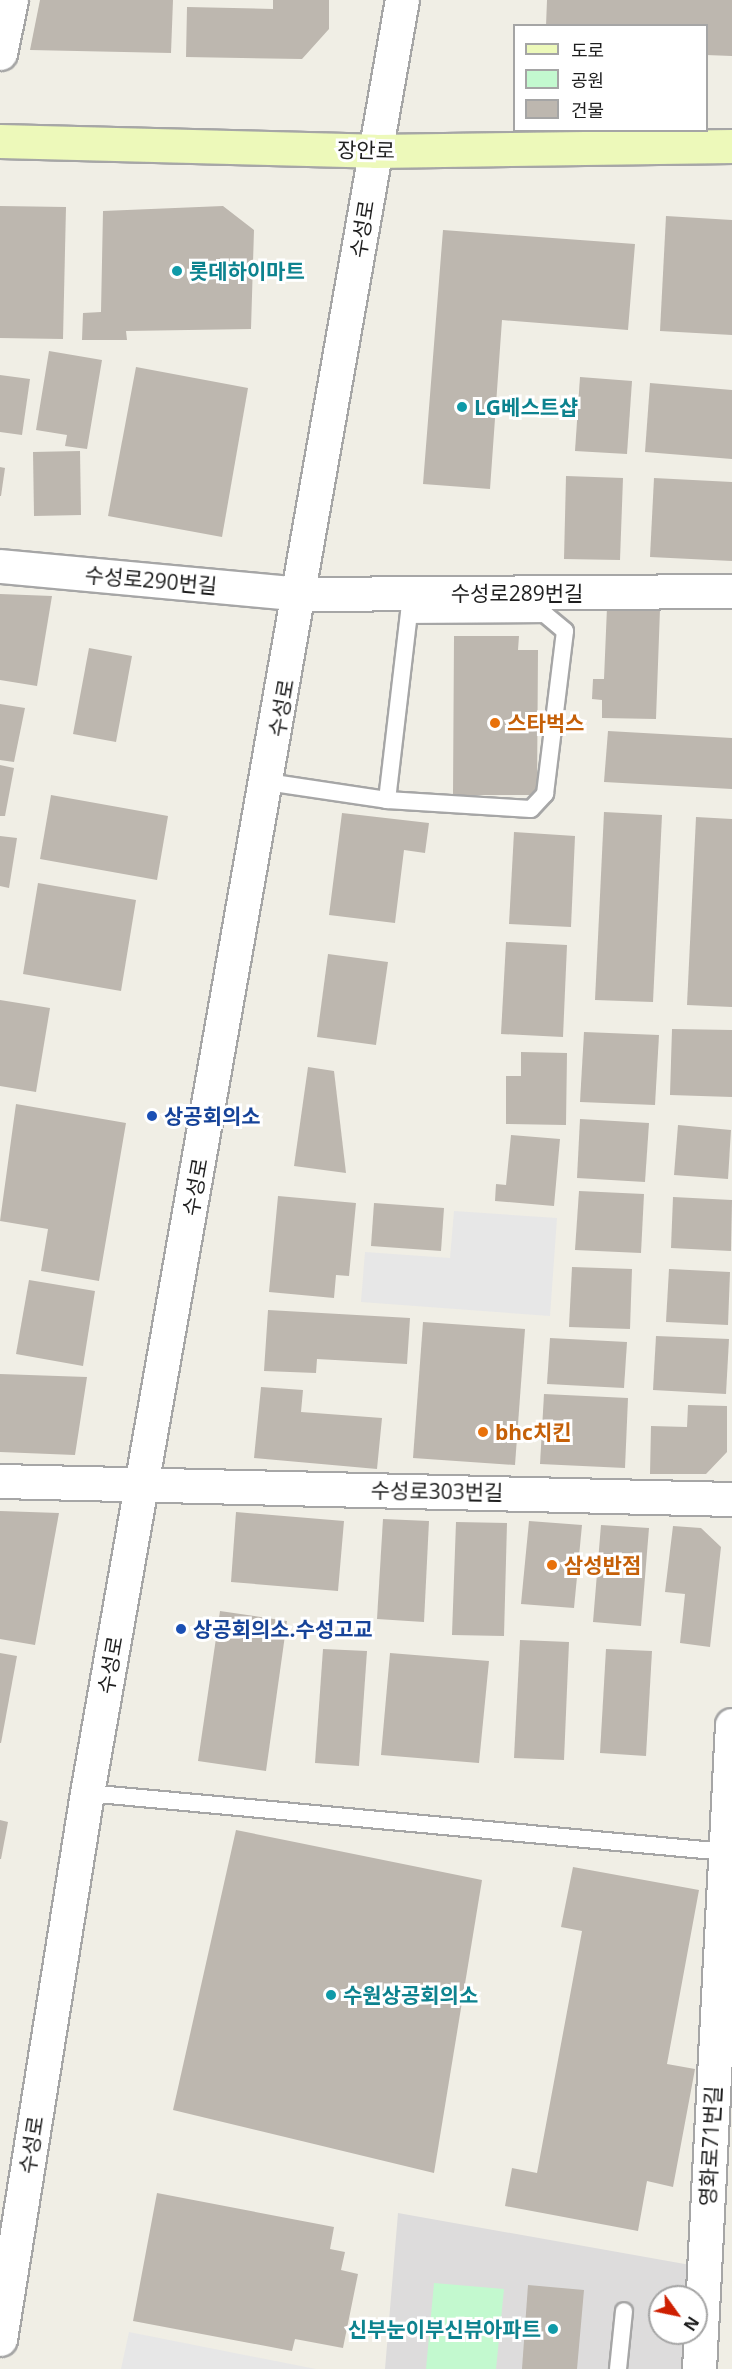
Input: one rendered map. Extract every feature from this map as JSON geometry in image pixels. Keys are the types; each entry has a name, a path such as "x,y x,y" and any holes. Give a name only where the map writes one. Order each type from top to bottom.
{"main road":[{"name":"장안로","path":"0,141 375,151 732,146"}],"street":[{"path":"0,53 11,0"},
{"name":"수성로","path":"0,2339 5,2284 87,1793 301,594 402,0"},
{"name":"수성로290번길","path":"0,566 301,594"},
{"name":"수성로289번길","path":"301,594 410,604 732,591"},
{"name":"수성로303번길","path":"0,1481 732,1499"},
{"name":"영화로71번길","path":"699,2369 718,2279 726,1852 732,1725"}],"lane":[{"path":"267,782 387,800 531,809 545,794 565,631 545,614 410,604 387,800"},
{"path":"87,1793 726,1852"},
{"path":"618,2369 624,2311"}],"shaded area":[{"path":"454,1211 557,1218 550,1316 361,1302 365,1252 450,1258"},
{"name":"신부눈이부신뷰아파트","path":"398,2213 696,2266 695,2285 648,2285 648,2345 692,2345 691,2369 385,2369"},
{"path":"129,2332 316,2369 121,2369"}],"green space":[{"path":"434,2283 504,2289 496,2369 426,2369"}],"building":[{"path":"40,0 173,0 171,53 30,50"},
{"path":"273,0 329,0 329,29 302,59 186,57 187,7 273,9"},
{"path":"547,0 732,0 732,56 708,55 708,24 546,24"},
{"path":"0,206 66,207 63,339 0,338"},
{"name":"롯데하이마트","path":"223,206 254,230 251,329 126,331 127,340 82,340 83,313 101,312 103,211"},
{"path":"666,216 732,220 732,335 660,331"},
{"name":"LG베스트샵","path":"443,230 635,244 628,330 502,320 490,489 423,484"},
{"path":"49,351 102,360 87,449 65,446 67,435 36,430"},
{"path":"136,367 248,388 222,537 108,516"},
{"path":"0,375 30,379 22,435 0,432"},
{"path":"580,377 632,381 627,454 575,451"},
{"path":"650,383 732,390 732,459 645,452"},
{"path":"80,451 81,515 34,516 33,452"},
{"path":"0,467 5,468 1,496 0,496"},
{"path":"566,476 623,478 620,560 564,559"},
{"path":"654,478 732,482 732,561 650,557"},
{"path":"0,594 52,596 37,686 0,680"},
{"path":"607,607 660,609 656,719 602,718 602,700 592,699 593,679 604,679"},
{"name":"스타벅스","path":"454,636 519,636 518,650 538,650 537,795 453,795"},
{"path":"89,648 132,656 116,742 73,734"},
{"path":"0,704 25,708 14,762 0,760"},
{"path":"608,731 732,738 732,789 604,782"},
{"path":"0,765 14,768 5,816 0,816"},
{"path":"51,795 168,816 157,880 40,859"},
{"path":"604,812 662,815 653,1002 595,1000"},
{"path":"342,813 429,823 425,853 404,850 395,923 329,915"},
{"path":"696,817 732,819 732,1007 687,1005"},
{"path":"514,832 575,836 571,927 509,924"},
{"path":"0,836 17,838 9,888 0,886"},
{"path":"38,883 136,900 121,991 23,974"},
{"path":"506,942 567,945 563,1037 501,1034"},
{"path":"328,954 388,962 376,1045 317,1037"},
{"path":"0,1000 50,1008 36,1092 0,1086"},
{"path":"672,1029 732,1030 732,1097 670,1095"},
{"path":"584,1032 659,1035 655,1105 580,1102"},
{"path":"521,1052 567,1053 566,1125 506,1124 506,1076 521,1076"},
{"path":"308,1067 334,1071 346,1173 294,1166"},
{"path":"16,1104 126,1123 99,1281 41,1271 48,1229 0,1221"},
{"path":"580,1119 649,1123 645,1182 577,1178"},
{"path":"678,1125 731,1130 728,1179 674,1175"},
{"path":"511,1135 560,1139 554,1206 495,1201 496,1184 506,1185"},
{"path":"579,1191 644,1194 641,1253 575,1250"},
{"path":"278,1196 356,1203 349,1276 336,1275 334,1298 269,1292"},
{"path":"673,1197 732,1200 731,1251 671,1248"},
{"path":"374,1203 444,1208 441,1251 371,1246"},
{"path":"572,1267 632,1269 630,1329 569,1327"},
{"path":"669,1269 730,1272 728,1325 666,1322"},
{"path":"29,1280 95,1291 83,1366 16,1354"},
{"path":"268,1310 410,1318 407,1364 317,1359 316,1373 264,1371"},
{"path":"423,1322 525,1329 515,1465 413,1458"},
{"path":"656,1336 729,1339 726,1394 653,1390"},
{"path":"550,1338 627,1342 624,1388 547,1384"},
{"path":"0,1374 87,1377 75,1455 0,1452"},
{"path":"261,1387 303,1390 301,1412 382,1418 377,1469 254,1458"},
{"path":"544,1394 628,1398 625,1468 540,1464"},
{"path":"688,1405 727,1406 727,1452 706,1474 650,1474 651,1426 687,1427"},
{"path":"0,1511 59,1513 35,1645 0,1639"},
{"path":"236,1512 344,1521 338,1591 231,1582"},
{"path":"383,1519 429,1521 424,1622 377,1619"},
{"name":"삼성반점","path":"529,1521 582,1525 574,1608 521,1604"},
{"path":"456,1522 507,1523 504,1636 452,1635"},
{"path":"601,1525 649,1528 641,1626 593,1622"},
{"path":"673,1526 701,1528 721,1547 710,1647 680,1643 685,1594 665,1592"},
{"path":"220,1611 287,1621 266,1771 198,1761"},
{"path":"520,1640 569,1642 564,1760 514,1758"},
{"path":"323,1649 367,1651 359,1766 315,1763"},
{"path":"606,1649 652,1651 646,1756 600,1753"},
{"path":"0,1653 17,1656 1,1743 0,1743"},
{"path":"390,1653 489,1661 479,1763 381,1755"},
{"path":"0,1820 8,1822 1,1859 0,1859"},
{"name":"수원상공회의소","path":"236,1830 482,1880 434,2173 173,2110"},
{"path":"573,1867 699,1890 667,2064 695,2069 673,2187 647,2181 638,2231 505,2206 512,2168 537,2173 582,1931 561,1927"},
{"path":"157,2193 334,2227 330,2249 345,2252 341,2270 358,2274 343,2348 295,2339 292,2351 133,2321"},
{"name":"신부눈이부신뷰아파트","path":"528,2285 584,2290 577,2369 522,2369"}],"place":[{"name":"롯데하이마트","path":"177,271"},
{"name":"LG베스트샵","path":"462,407"},
{"name":"스타벅스","path":"495,723"},
{"name":"상공회의소","path":"152,1116"},
{"name":"bhc치킨","path":"483,1432"},
{"name":"삼성반점","path":"552,1565"},
{"name":"상공회의소.수성고교","path":"181,1629"},
{"name":"수원상공회의소","path":"331,1995"},
{"name":"신부눈이부신뷰아파트","path":"553,2329"}]}
